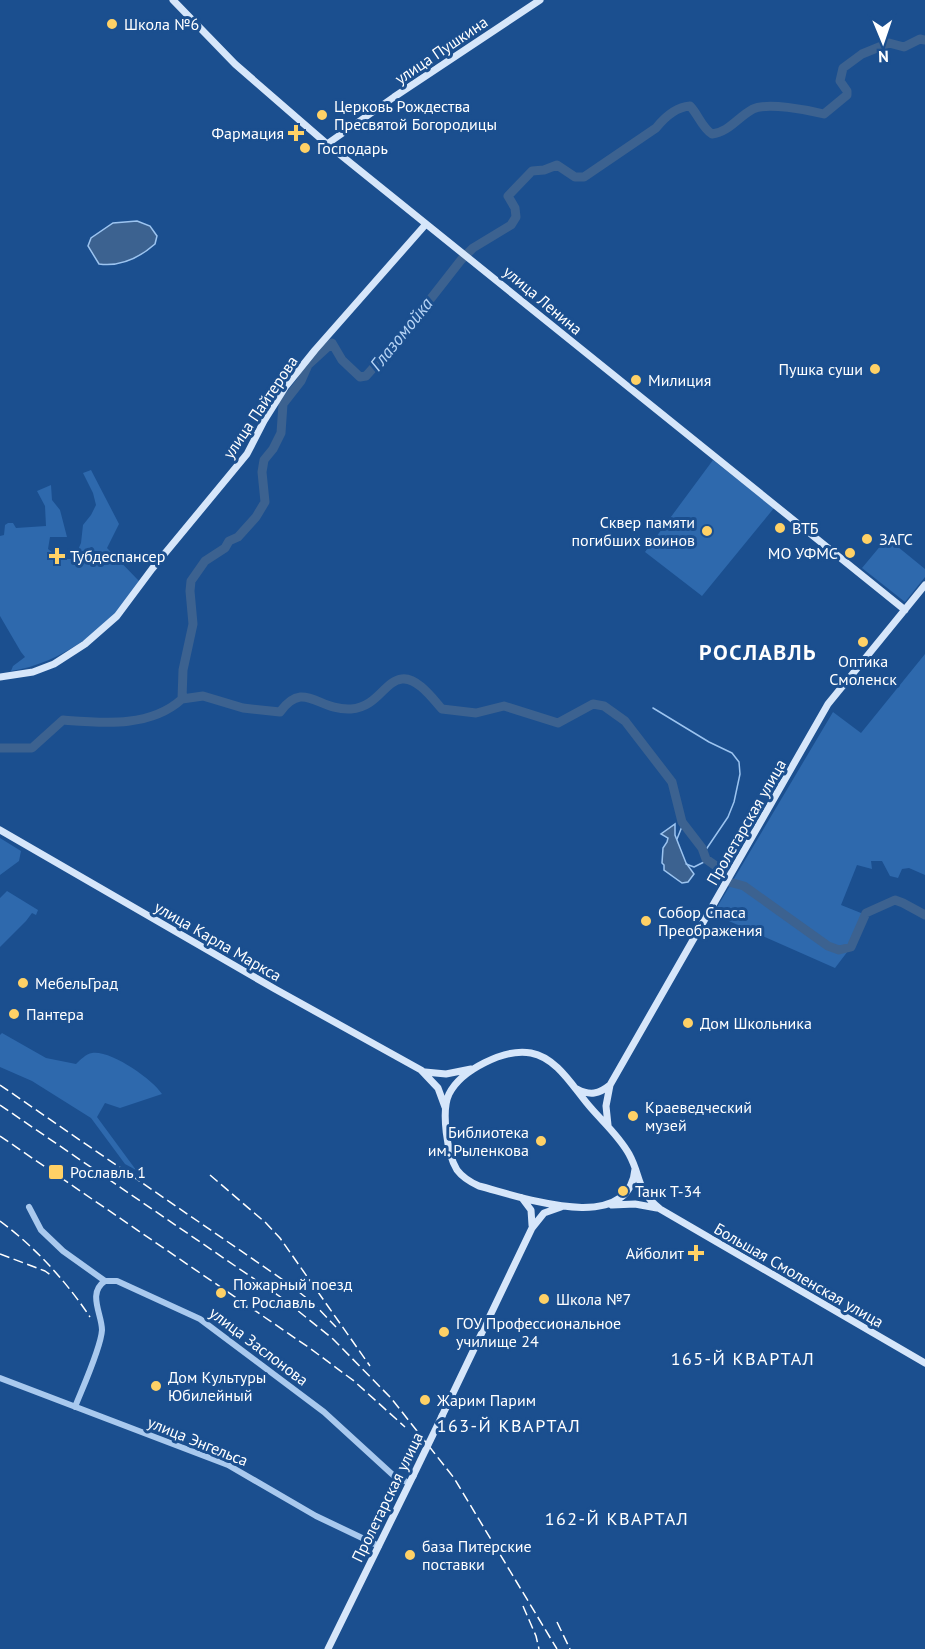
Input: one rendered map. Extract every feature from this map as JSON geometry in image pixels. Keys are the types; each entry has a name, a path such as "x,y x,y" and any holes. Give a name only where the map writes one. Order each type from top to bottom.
{"main road":[{"name":"улица Ленина","path":"173,0 235,64 327,144 475,261 578,347 905,610"},
{"name":"улица Пушкина","path":"327,144 540,0"},
{"name":"улица Пайтерова","path":"0,677 33,672 54,664 85,644 117,616 152,569 247,454 286,386 426,224"},
{"name":"Пролетарская улица","path":"608,1125 606,1106 610,1085 828,704 925,585"},
{"name":"улица Карла Маркса","path":"0,830 424,1072 438,1088 445,1110"},
{"path":"512,1053 531,1053 551,1062 573,1086 608,1125 628,1152 635,1169 630,1189 624,1196 606,1205 564,1207 479,1186 458,1171 450,1153 445,1110 448,1096 454,1086 476,1068 512,1053"},
{"name":"улица Карла Маркса","path":"424,1072 446,1074 476,1068"},
{"path":"573,1086 594,1094 610,1085"},
{"name":"Большая Смоленская улица","path":"635,1169 642,1190 660,1209 925,1363"},
{"path":"517,1196 526,1202 531,1210 532,1227"},
{"name":"Большая Смоленская улица","path":"606,1205 635,1204 660,1209"},
{"name":"Пролетарская улица","path":"328,1649 532,1227 544,1213 564,1207"}],"street":[{"name":"улица Заслонова","path":"29,1207 41,1230 52,1242 105,1281 117,1281 200,1319 324,1412 394,1476 411,1479"},
{"path":"75,1407 101,1335 96,1293 105,1281"},
{"name":"улица Энгельса","path":"0,1378 228,1465 316,1516 378,1546"}],"shaded area":[{"path":"137,221 150,226 157,236 155,244 143,253 122,263 99,264 88,246 91,238 113,223"},
{"path":"713,460 774,508 702,596 645,552"},
{"name":"Тубдеспансер","path":"91,470 119,524 107,548 139,581 116,613 84,640 48,660 11,671 13,666 25,657 0,616 0,536 4,535 5,525 8,523 13,523 16,528 46,526 45,506 37,491 51,485 52,500 60,510 67,537 50,537 48,549 61,559 74,559 81,543 83,525 96,505 83,473"},
{"path":"887,538 925,569 925,577 905,602 862,568"},
{"path":"925,654 925,875 909,868 902,869 898,878 890,876 882,861 871,861 872,869 857,865 841,905 866,915 851,947 835,968 713,914 833,712 861,733"},
{"path":"675,824 675,835 686,863 694,874 688,882 682,883 664,870 662,863 663,848 668,838 661,834"},
{"path":"0,838 21,851 19,861 0,875"},
{"path":"7,891 38,910 36,915 32,913 0,947 0,898"},
{"path":"2,1033 46,1058 76,1064 92,1053 110,1056 130,1067 157,1088 162,1094 120,1108 105,1103 97,1117 136,1170 125,1164 91,1118 32,1081 0,1067 0,1035"}],"waterway":[{"name":"Глазомойка","path":"182,699 183,670 193,624 191,581 205,561 225,548 229,541 238,537 256,517 265,502 262,472 264,460 281,433 283,404 301,381 308,365 332,343 342,360 360,377 366,376 400,338 461,260 473,248 511,225 516,217 515,208 508,196 532,171 544,170 557,165 575,177 584,177 656,128 671,114 680,108 690,106 712,134 718,133 759,107 788,107 824,114 847,95 840,81 843,68 862,54 889,43 904,47 920,39 925,40"},
{"path":"182,699 203,696 243,708 280,712 289,702 304,697 329,706 351,709 368,704 390,684 408,679 419,685 442,709 476,713 504,706 558,723 593,704 604,706 625,721 672,782 682,822 702,848 706,859 723,871"},
{"name":"Глазомойка","path":"0,748 32,748 63,720 126,722 156,715 182,699"},
{"path":"653,708 709,742 732,753 739,762 740,774 734,802 728,817 703,854"},
{"path":"677,839 683,824"},
{"path":"686,864 694,867 708,860"},
{"path":"729,882 744,886 828,946 839,950 851,947 866,913 895,900 925,915"}],"railway":[{"path":"0,1085 289,1284 314,1304 336,1327"},
{"path":"0,1105 282,1298 333,1339 391,1398 454,1478 557,1649"},
{"path":"0,1136 311,1349 354,1381 405,1427"},
{"path":"210,1175 280,1238 370,1366"},
{"path":"0,1221 49,1265 90,1317"},
{"path":"0,1254 45,1271 52,1276"},
{"path":"523,1606 539,1649"},
{"path":"557,1622 570,1649"}],"place":[{"name":"Школа №6","path":"112,24"},
{"name":"Церковь Рождества Пресвятой Богородицы","path":"322,115"},
{"name":"Фармация","path":"296,133"},
{"name":"Господарь","path":"305,148"},
{"name":"Пушка суши","path":"875,369"},
{"name":"Милиция","path":"636,380"},
{"name":"ВТБ","path":"780,528"},
{"name":"Сквер памяти погибших воинов","path":"707,531"},
{"name":"ЗАГС","path":"867,539"},
{"name":"МО УФМС","path":"850,553"},
{"name":"Тубдеспансер","path":"57,556"},
{"name":"Оптика Смоленск","path":"863,642"},
{"name":"Собор Спаса Преображения","path":"646,921"},
{"name":"МебельГрад","path":"23,983"},
{"name":"Пантера","path":"14,1014"},
{"name":"Дом Школьника","path":"688,1023"},
{"name":"Краеведческий музей","path":"633,1116"},
{"name":"Библиотека им. Рыленкова","path":"541,1141"},
{"name":"Рославль 1","path":"56,1172"},
{"name":"Танк Т-34","path":"623,1191"},
{"name":"Айболит","path":"696,1253"},
{"name":"Пожарный поезд ст. Рославль","path":"221,1293"},
{"name":"Школа №7","path":"544,1299"},
{"name":"ГОУ Профессиональное училище 24","path":"444,1332"},
{"name":"Дом Культуры Юбилейный","path":"156,1386"},
{"name":"Жарим Парим","path":"425,1400"},
{"name":"база Питерские поставки","path":"410,1555"}],"district":[{"name":"РОСЛАВЛЬ","path":"758,652"},
{"name":"165-Й КВАРТАЛ","path":"743,1358"},
{"name":"163-Й КВАРТАЛ","path":"509,1425"},
{"name":"162-Й КВАРТАЛ","path":"617,1518"}]}
